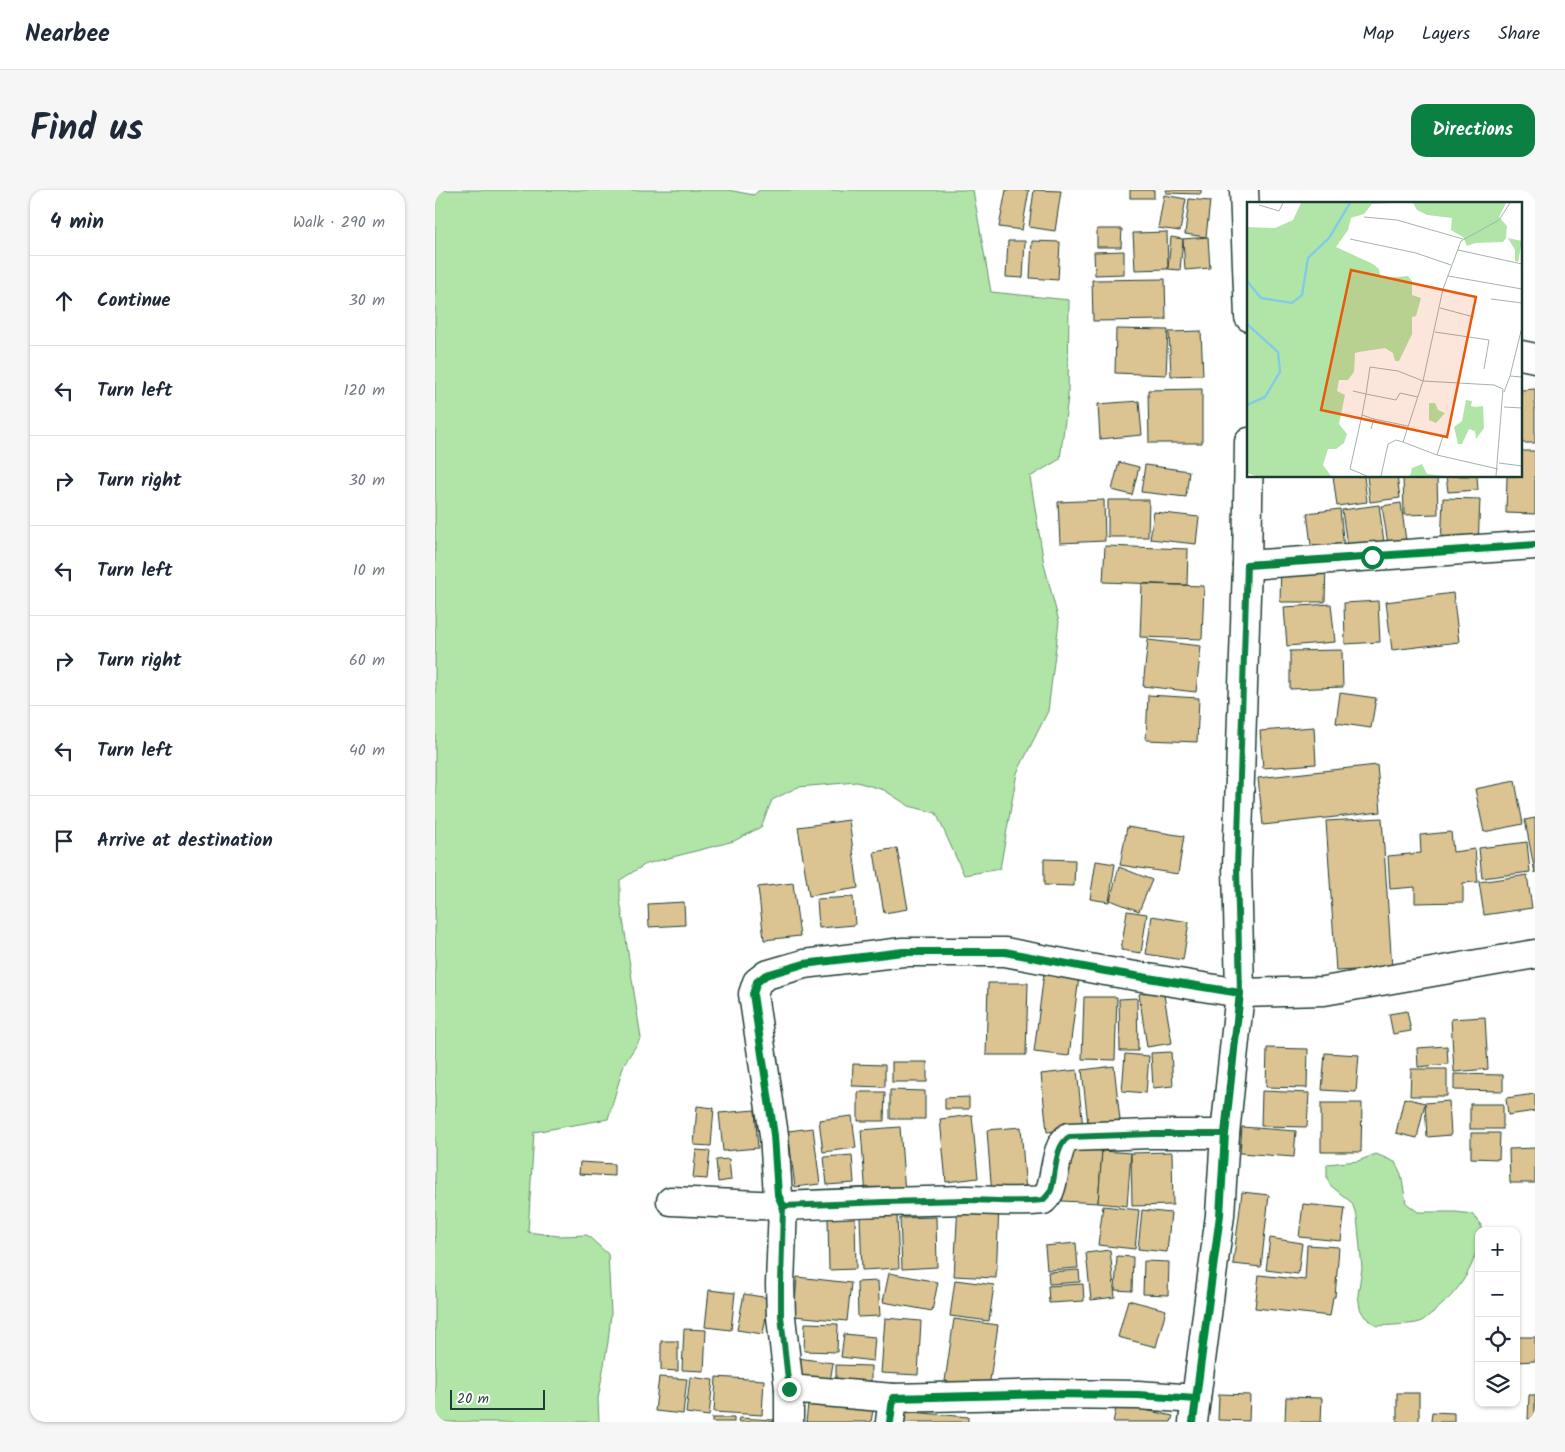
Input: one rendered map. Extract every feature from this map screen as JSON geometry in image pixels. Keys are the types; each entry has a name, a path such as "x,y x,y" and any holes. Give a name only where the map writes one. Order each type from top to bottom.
{"street":[{"path":"1244,190 1247,266"},
{"path":"789,1389 891,1410 1049,1394 1138,1395 1194,1410 1220,1215 1225,1134 1240,993 1237,867 1248,478"},
{"path":"1247,565 1535,545"},
{"path":"789,1422 789,1389 781,1316 783,1206 778,1195 774,1134 753,994 757,982 766,975 804,964 903,952 1005,952 1105,971 1240,993 1324,991 1535,954"},
{"path":"671,1201 783,1206 969,1200 1011,1202 1043,1200 1051,1190 1061,1148 1069,1137 1141,1134 1225,1134"}],"green space":[{"path":"435,190 728,190 754,195 759,190 973,190 991,292 1069,300 1068,397 1060,459 1030,477 1044,564 1059,622 1048,711 1017,773 1000,869 964,875 936,813 909,806 884,790 857,782 798,787 772,800 761,827 734,841 646,864 620,880 620,900 641,1038 624,1064 608,1119 534,1132 528,1232 559,1236 587,1235 608,1254 611,1313 598,1399 599,1422 435,1422"},
{"path":"1376,1154 1395,1162 1401,1174 1406,1203 1418,1212 1472,1214 1481,1225 1481,1227 1475,1227 1475,1255 1465,1277 1450,1297 1420,1322 1377,1326 1365,1317 1360,1309 1358,1295 1362,1268 1357,1217 1352,1203 1330,1185 1327,1178 1327,1164 1358,1161"}],"building":[{"path":"1006,190 1029,190 1022,230 999,227"},
{"path":"1034,190 1061,191 1055,231 1029,227"},
{"path":"1130,190 1154,190 1154,198 1130,198"},
{"path":"1166,190 1201,190 1201,194 1166,193"},
{"path":"1164,195 1186,199 1180,231 1158,228"},
{"path":"1189,199 1210,201 1206,237 1185,234"},
{"path":"1097,229 1122,229 1121,247 1097,247"},
{"path":"1167,232 1168,269 1135,270 1133,233"},
{"path":"1171,237 1183,239 1180,270 1168,269"},
{"path":"1208,237 1210,268 1185,270 1183,239"},
{"path":"1008,241 1025,241 1023,278 1006,277"},
{"path":"1032,241 1060,242 1058,280 1030,278"},
{"path":"1124,251 1124,274 1095,275 1094,252"},
{"path":"1165,279 1166,320 1093,321 1092,280"},
{"path":"1116,329 1168,330 1166,375 1115,373"},
{"path":"1201,331 1203,375 1171,376 1169,332"},
{"path":"1202,389 1202,443 1149,443 1148,390"},
{"path":"1535,389 1535,443 1523,443 1523,390"},
{"path":"1139,401 1142,435 1100,439 1098,404"},
{"path":"1523,451 1535,451 1535,514 1506,513 1507,478 1523,478"},
{"path":"1119,462 1139,467 1132,495 1112,490"},
{"path":"1145,465 1189,471 1186,497 1141,492"},
{"path":"1333,478 1364,478 1367,502 1337,506"},
{"path":"1367,478 1397,478 1400,498 1370,502"},
{"path":"1403,478 1437,478 1438,514 1404,515"},
{"path":"1446,478 1477,478 1478,490 1448,492"},
{"path":"1443,498 1480,499 1478,546 1441,545"},
{"path":"1104,500 1105,541 1060,543 1058,502"},
{"path":"1108,500 1149,500 1148,537 1108,537"},
{"path":"1401,503 1406,541 1388,544 1382,506"},
{"path":"1379,505 1384,542 1347,546 1342,510"},
{"path":"1340,509 1344,549 1312,553 1307,513"},
{"path":"1154,512 1199,517 1196,544 1150,539"},
{"path":"1105,546 1188,549 1187,585 1103,582"},
{"path":"1281,564 1326,565 1325,602 1280,602"},
{"path":"1142,584 1204,586 1202,639 1140,637"},
{"path":"1453,593 1459,642 1392,650 1386,602"},
{"path":"1378,601 1380,642 1345,644 1344,603"},
{"path":"1331,604 1335,642 1287,646 1284,607"},
{"path":"1148,640 1201,646 1196,692 1143,686"},
{"path":"1342,650 1343,687 1290,689 1290,651"},
{"path":"1340,693 1376,698 1371,728 1336,723"},
{"path":"1148,695 1199,698 1197,742 1146,740"},
{"path":"1314,727 1316,764 1263,768 1260,731"},
{"path":"1377,765 1381,812 1263,825 1258,778"},
{"path":"1515,781 1523,824 1484,832 1475,789"},
{"path":"1382,818 1392,968 1336,971 1326,821"},
{"path":"1535,818 1535,873 1525,820"},
{"path":"849,820 858,888 809,896 798,827"},
{"path":"1127,827 1184,836 1178,874 1120,865"},
{"path":"1451,832 1453,852 1475,849 1478,882 1463,883 1463,902 1415,903 1415,887 1390,889 1388,856 1421,853 1420,835"},
{"path":"1527,842 1530,872 1482,878 1479,848"},
{"path":"897,848 908,909 884,913 874,852"},
{"path":"1044,859 1075,860 1074,886 1044,885"},
{"path":"1096,861 1115,864 1109,902 1090,899"},
{"path":"1119,867 1152,880 1139,911 1110,900"},
{"path":"1527,875 1532,908 1484,915 1479,882"},
{"path":"793,883 800,936 764,940 758,887"},
{"path":"853,897 855,925 819,928 817,899"},
{"path":"684,902 685,925 649,927 648,904"},
{"path":"1127,911 1147,914 1141,953 1121,950"},
{"path":"1152,916 1189,922 1183,960 1146,954"},
{"path":"1044,973 1079,977 1069,1056 1034,1052"},
{"path":"988,983 1028,983 1026,1055 986,1055"},
{"path":"1163,989 1172,1043 1147,1047 1139,994"},
{"path":"1084,997 1117,997 1115,1060 1082,1059"},
{"path":"1137,998 1138,1051 1120,1051 1119,999"},
{"path":"1407,1011 1411,1031 1393,1034 1389,1014"},
{"path":"1485,1017 1488,1069 1454,1072 1451,1019"},
{"path":"1447,1046 1448,1064 1418,1067 1417,1048"},
{"path":"1267,1048 1308,1049 1307,1088 1266,1087"},
{"path":"1171,1052 1173,1086 1153,1088 1151,1053"},
{"path":"1325,1053 1359,1055 1356,1092 1322,1090"},
{"path":"1125,1054 1149,1056 1146,1093 1122,1091"},
{"path":"892,1062 927,1062 927,1082 892,1082"},
{"path":"853,1064 885,1065 885,1087 852,1086"},
{"path":"1114,1066 1120,1120 1088,1124 1082,1070"},
{"path":"1411,1069 1447,1069 1447,1096 1410,1096"},
{"path":"1077,1070 1083,1128 1047,1132 1041,1074"},
{"path":"1454,1074 1503,1075 1503,1091 1454,1090"},
{"path":"890,1090 925,1091 925,1119 890,1119"},
{"path":"1262,1091 1309,1093 1307,1127 1261,1126"},
{"path":"858,1092 885,1092 884,1121 858,1121"},
{"path":"1535,1094 1535,1111 1508,1115 1506,1098"},
{"path":"969,1097 969,1109 945,1109 945,1098"},
{"path":"1404,1098 1425,1103 1417,1138 1396,1133"},
{"path":"1449,1101 1451,1135 1427,1137 1425,1103"},
{"path":"1321,1103 1362,1103 1361,1152 1321,1152"},
{"path":"1470,1104 1503,1104 1503,1129 1470,1129"},
{"path":"697,1106 714,1108 711,1146 694,1145"},
{"path":"755,1110 758,1148 723,1151 719,1113"},
{"path":"972,1115 978,1178 946,1182 940,1119"},
{"path":"852,1116 856,1148 823,1152 819,1120"},
{"path":"900,1127 905,1193 866,1196 861,1130"},
{"path":"1021,1127 1026,1193 992,1196 987,1130"},
{"path":"1242,1127 1296,1131 1294,1157 1240,1153"},
{"path":"813,1128 820,1184 795,1187 788,1131"},
{"path":"1471,1133 1500,1133 1499,1159 1471,1158"},
{"path":"1066,1148 1102,1151 1098,1203 1062,1201"},
{"path":"1535,1148 1535,1183 1510,1183 1509,1149"},
{"path":"696,1150 710,1151 707,1179 693,1178"},
{"path":"1102,1151 1131,1153 1127,1206 1098,1203"},
{"path":"1172,1152 1173,1205 1132,1206 1131,1153"},
{"path":"852,1155 854,1183 827,1185 824,1157"},
{"path":"729,1159 731,1180 718,1182 716,1160"},
{"path":"580,1162 614,1164 614,1176 579,1174"},
{"path":"1242,1192 1269,1195 1261,1267 1233,1264"},
{"path":"958,1204 999,1206 996,1278 954,1276"},
{"path":"1303,1204 1345,1208 1341,1241 1299,1237"},
{"path":"1103,1206 1139,1210 1135,1249 1098,1245"},
{"path":"1142,1210 1171,1213 1167,1252 1138,1249"},
{"path":"897,1216 899,1268 862,1270 860,1217"},
{"path":"855,1217 856,1269 829,1270 828,1218"},
{"path":"936,1217 937,1267 902,1269 900,1218"},
{"path":"1270,1238 1302,1243 1298,1274 1266,1270"},
{"path":"1076,1243 1078,1268 1047,1270 1045,1246"},
{"path":"1307,1245 1339,1247 1335,1297 1333,1297 1330,1316 1255,1308 1259,1275 1305,1280"},
{"path":"1110,1250 1115,1297 1091,1300 1086,1253"},
{"path":"1117,1256 1133,1257 1132,1291 1115,1290"},
{"path":"1144,1261 1169,1262 1168,1295 1143,1294"},
{"path":"1079,1270 1080,1282 1049,1284 1048,1272"},
{"path":"889,1273 938,1282 932,1311 883,1302"},
{"path":"797,1277 851,1283 847,1321 794,1316"},
{"path":"955,1280 994,1285 989,1321 950,1316"},
{"path":"878,1281 880,1316 858,1317 857,1282"},
{"path":"1083,1284 1084,1301 1049,1303 1048,1286"},
{"path":"709,1290 735,1293 731,1330 705,1327"},
{"path":"744,1294 769,1298 763,1334 737,1330"},
{"path":"1128,1300 1166,1310 1156,1347 1118,1337"},
{"path":"885,1318 921,1321 918,1375 881,1373"},
{"path":"954,1319 998,1325 989,1387 945,1381"},
{"path":"805,1323 838,1324 837,1352 804,1351"},
{"path":"684,1329 706,1330 704,1371 682,1370"},
{"path":"844,1334 875,1337 873,1361 841,1357"},
{"path":"1520,1337 1535,1337 1535,1361 1520,1362"},
{"path":"661,1341 678,1341 678,1371 661,1370"},
{"path":"798,1358 833,1363 829,1388 795,1383"},
{"path":"836,1365 871,1366 871,1389 836,1389"},
{"path":"659,1377 687,1379 683,1414 655,1411"},
{"path":"690,1377 713,1380 709,1416 686,1413"},
{"path":"716,1377 764,1380 762,1415 714,1412"},
{"path":"1397,1393 1419,1393 1419,1422 1397,1422"},
{"path":"1219,1394 1250,1395 1249,1421 1218,1420"},
{"path":"809,1395 874,1404 871,1422 806,1422"},
{"path":"1529,1395 1535,1395 1535,1420 1528,1419"},
{"path":"1286,1397 1322,1398 1321,1422 1285,1422"},
{"path":"1117,1404 1173,1416 1171,1422 1113,1422"},
{"path":"901,1411 968,1417 968,1422 900,1422"},
{"path":"1432,1412 1454,1413 1454,1422 1431,1422"},
{"path":"712,1418 734,1418 734,1422 712,1422"},
{"path":"739,1418 774,1420 774,1422 738,1422"}],"cycle path":[{"path":"1247,565 1535,545"},
{"path":"783,1206 778,1195 774,1135 753,994 757,982 766,975 804,964 903,952 1005,952 1105,971 1240,993 1225,1134 1220,1215 1193,1422"},
{"path":"890,1422 893,1398 1049,1394 1138,1395 1196,1399"}],"route":[{"path":"789,1389 781,1316 783,1206 831,1203 969,1200 1011,1202 1043,1200 1051,1190 1056,1162 1065,1140 1069,1137 1225,1134 1240,993 1237,867 1247,565 1372,557"}]}
